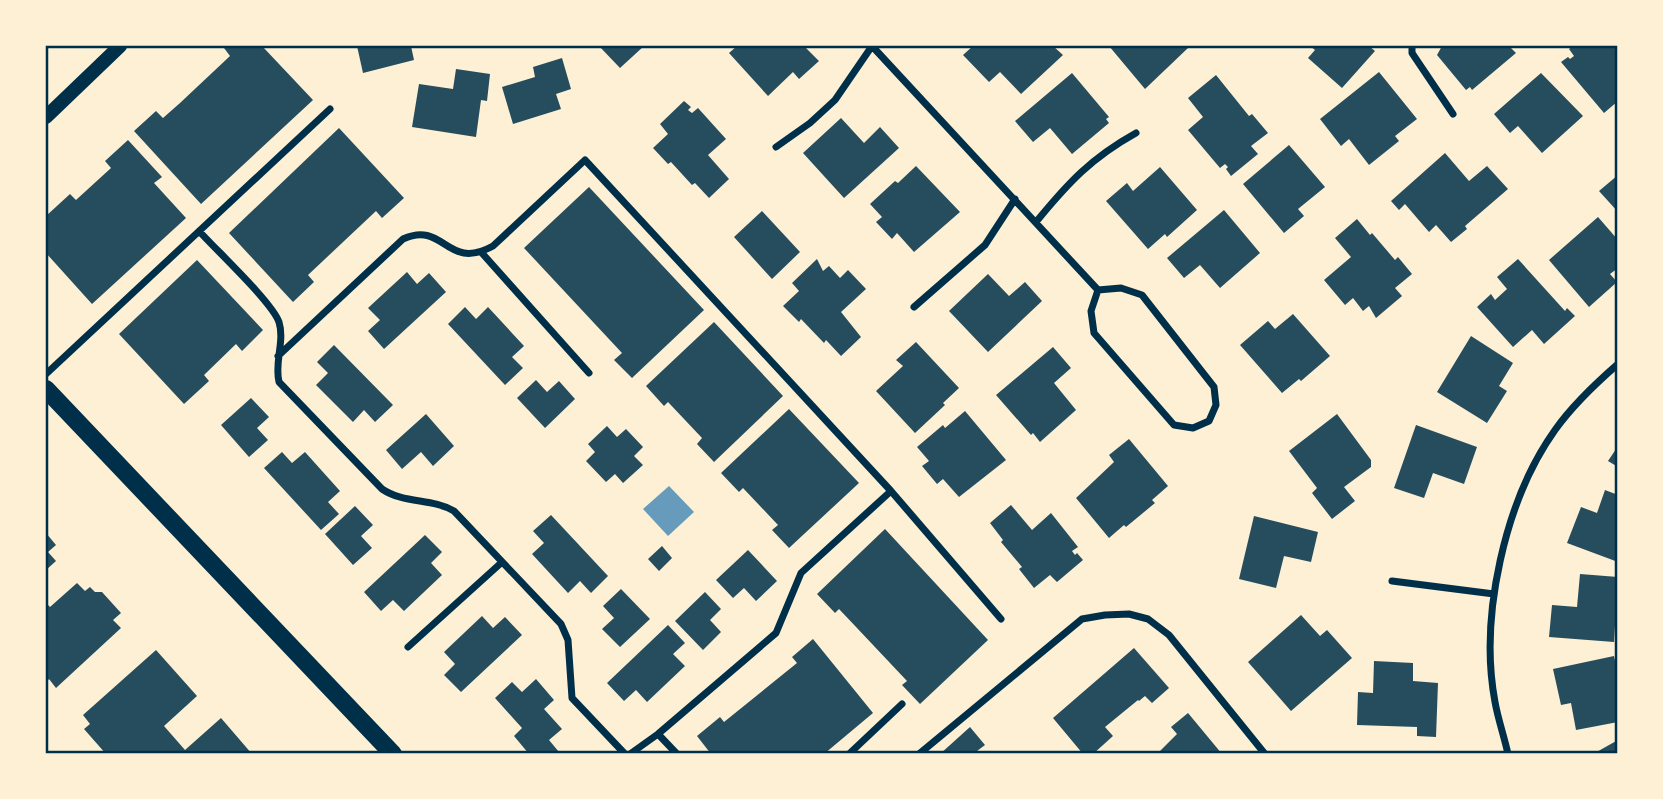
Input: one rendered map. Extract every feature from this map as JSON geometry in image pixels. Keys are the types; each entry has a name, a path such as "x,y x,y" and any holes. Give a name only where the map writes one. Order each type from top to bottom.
{"main road":[{"path":"46,117 120,46"},
{"path":"46,389 393,754"}],"street":[{"path":"776,147 810,123 835,100 872,46 1098,290"},
{"path":"1412,46 1412,53 1453,114"},
{"path":"46,374 330,109"},
{"path":"1036,222 1081,170 1109,148 1136,133"},
{"path":"278,356 403,239 415,233 440,240 454,251 465,254 481,252 493,246 586,160 891,491 1001,619"},
{"path":"914,307 985,245 1015,200"},
{"path":"199,232 268,305 278,321 281,338 276,370 279,382 382,489 399,498 438,504 454,511 561,624 569,640 572,698 628,754 659,734 776,634 801,573 891,491"},
{"path":"481,252 589,373"},
{"path":"1121,288 1142,295 1214,387 1216,405 1209,421 1193,428 1174,425 1094,333 1091,311 1098,290 1121,288"},
{"path":"1508,754 1494,700 1490,650 1494,594 1509,525 1527,477 1555,430 1618,364"},
{"path":"408,647 501,563"},
{"path":"1392,581 1494,594"},
{"path":"919,754 1082,619 1129,614 1148,620 1170,635 1265,754"},
{"path":"849,754 902,704"},
{"path":"659,734 677,754"}],"water":[{"path":"669,486 694,512 668,536 643,509"}],"building":[{"path":"262,46 313,100 201,204 134,131 156,111 163,118 180,103 230,56 224,48"},
{"path":"357,46 411,46 414,60 363,73"},
{"path":"599,46 644,46 620,68"},
{"path":"737,46 804,46 819,61 799,79 793,72 768,96 729,53"},
{"path":"973,46 1053,46 1063,55 1021,94 1000,72 989,82 963,55"},
{"path":"1109,46 1185,46 1188,48 1145,89"},
{"path":"1310,46 1369,46 1375,51 1342,88 1308,58 1315,50"},
{"path":"1442,46 1509,46 1516,53 1472,90 1470,87 1466,90 1437,55"},
{"path":"1573,46 1618,46 1618,101 1604,113 1561,62 1574,56 1569,49"},
{"path":"562,58 571,89 556,94 561,109 513,124 502,87 535,77 533,67"},
{"path":"456,69 490,74 487,101 481,100 476,137 412,127 419,84 453,89"},
{"path":"1379,72 1417,119 1395,136 1399,141 1369,165 1349,139 1341,146 1320,119"},
{"path":"1072,73 1109,117 1106,119 1109,123 1072,154 1050,128 1033,142 1015,121"},
{"path":"1541,73 1583,116 1542,153 1518,126 1510,133 1494,114"},
{"path":"1216,75 1249,116 1252,114 1268,133 1251,146 1258,154 1231,176 1226,169 1228,167 1225,164 1220,168 1188,130 1203,117 1188,98"},
{"path":"684,101 691,107 688,110 692,113 698,108 726,139 708,155 729,179 709,198 653,148 668,134 660,124"},
{"path":"841,118 864,143 880,127 899,148 844,198 803,153"},
{"path":"339,128 404,198 382,218 376,211 308,275 314,282 293,302 229,233"},
{"path":"128,140 162,177 154,183 186,218 92,304 46,253 46,216 70,194 76,200 111,168 105,161"},
{"path":"1289,145 1325,187 1298,209 1304,216 1284,233 1243,184"},
{"path":"1445,153 1469,181 1487,166 1508,189 1465,226 1467,229 1451,242 1436,225 1429,232 1405,204 1399,210 1391,201"},
{"path":"916,166 960,212 914,252 897,233 892,239 876,222 882,217 870,204"},
{"path":"1160,167 1197,210 1167,237 1165,234 1148,249 1106,201 1127,183 1133,191"},
{"path":"1618,175 1618,212 1599,191"},
{"path":"589,187 704,310 632,378 614,360 622,353 524,248"},
{"path":"1224,210 1260,253 1220,288 1200,265 1184,278 1167,258"},
{"path":"762,211 800,252 772,279 734,237"},
{"path":"1598,217 1618,240 1618,268 1610,274 1617,282 1589,307 1549,260"},
{"path":"1357,219 1395,260 1398,257 1412,274 1395,288 1402,296 1376,318 1369,306 1363,311 1353,298 1345,305 1324,280 1351,257 1335,238"},
{"path":"817,259 823,271 829,266 840,278 848,270 866,289 841,312 861,337 841,356 826,340 824,343 801,319 799,322 783,306 799,291 792,283"},
{"path":"1518,259 1565,311 1567,308 1575,316 1544,344 1532,330 1513,347 1477,307 1491,294 1495,300 1507,289 1497,277"},
{"path":"197,260 263,330 242,351 236,344 204,375 209,381 184,404 119,334"},
{"path":"407,272 417,284 429,273 446,292 384,349 368,331 380,320 368,308"},
{"path":"988,274 1009,296 1025,282 1042,301 988,352 949,311"},
{"path":"465,307 476,319 488,307 524,346 512,357 523,368 505,385 448,324"},
{"path":"1293,314 1330,356 1282,393 1240,345 1268,321 1275,329"},
{"path":"714,322 783,396 714,462 697,444 702,438 668,402 664,406 646,386"},
{"path":"1471,336 1513,363 1499,386 1507,391 1487,423 1437,392"},
{"path":"916,342 959,388 915,433 876,391 903,366 896,360"},
{"path":"334,345 393,405 375,422 364,410 353,422 316,385 328,373 317,362"},
{"path":"1053,347 1071,368 1054,383 1076,410 1040,442 996,395"},
{"path":"536,380 547,392 559,381 575,399 545,428 517,398"},
{"path":"251,398 269,417 257,428 268,440 249,457 221,425"},
{"path":"789,409 859,483 789,548 772,530 778,525 743,488 739,492 721,473"},
{"path":"965,411 1006,460 959,497 943,479 937,484 922,466 929,461 917,447"},
{"path":"426,414 454,446 433,466 421,452 402,469 386,450"},
{"path":"1337,414 1371,460 1371,467 1344,487 1355,501 1332,519 1312,493 1317,488 1289,451"},
{"path":"1416,425 1477,447 1464,484 1433,473 1424,498 1394,488"},
{"path":"607,426 617,437 626,429 643,447 634,456 643,465 623,483 615,474 606,482 586,461 595,452 588,444"},
{"path":"1129,439 1168,486 1152,500 1155,503 1109,538 1076,498 1114,462 1109,455"},
{"path":"1618,446 1618,467 1608,461"},
{"path":"282,452 292,463 305,452 340,491 328,502 339,514 321,530 264,468"},
{"path":"1605,490 1618,495 1618,562 1567,543 1581,507 1597,513"},
{"path":"1011,505 1032,530 1051,513 1078,547 1072,551 1083,560 1057,582 1050,575 1034,588 990,523"},
{"path":"355,506 373,525 361,536 372,548 353,565 325,534"},
{"path":"551,515 608,576 591,593 580,581 568,593 532,554 544,543 533,531"},
{"path":"1254,516 1318,532 1311,562 1284,556 1276,588 1239,579"},
{"path":"885,529 988,640 920,704 902,685 907,681 839,609 835,613 817,594"},
{"path":"46,533 56,545 48,552 56,561 46,570"},
{"path":"425,535 442,552 431,563 442,575 404,611 393,600 381,611 364,592"},
{"path":"662,546 672,558 659,571 648,559"},
{"path":"748,550 777,581 756,601 744,588 733,598 716,580"},
{"path":"1580,574 1618,577 1614,642 1549,637 1552,605 1577,607"},
{"path":"77,583 85,591 90,587 95,592 102,592 121,613 113,620 121,628 56,688 49,679 46,683 46,603 50,607"},
{"path":"621,589 650,619 620,647 602,629 614,618 603,606"},
{"path":"705,592 721,609 710,620 721,632 703,650 675,621"},
{"path":"1301,615 1320,636 1327,630 1352,658 1291,711 1248,662"},
{"path":"482,616 493,628 505,617 522,635 461,692 444,675 455,664 444,652"},
{"path":"668,625 685,643 673,654 685,666 647,702 636,690 624,701 607,683"},
{"path":"813,639 873,713 824,754 711,754 697,736 720,717 724,722 797,663 792,657"},
{"path":"1134,648 1169,688 1152,703 1145,696 1138,700 1105,727 1113,736 1093,754 1083,754 1053,718"},
{"path":"156,650 197,696 164,726 185,750 221,718 252,754 106,754 84,729 90,724 83,715"},
{"path":"1614,656 1618,675 1618,722 1576,730 1571,703 1561,705 1553,669"},
{"path":"1374,661 1413,663 1413,681 1438,683 1436,737 1417,736 1417,727 1357,725 1358,692 1373,693"},
{"path":"536,679 554,700 544,709 562,729 549,740 559,752 557,754 529,754 514,736 522,728 495,698 512,682 522,692"},
{"path":"1188,713 1222,754 1157,754 1177,734 1171,727"},
{"path":"970,727 985,745 977,751 980,754 940,754"},
{"path":"1618,740 1618,754 1593,754"}]}
